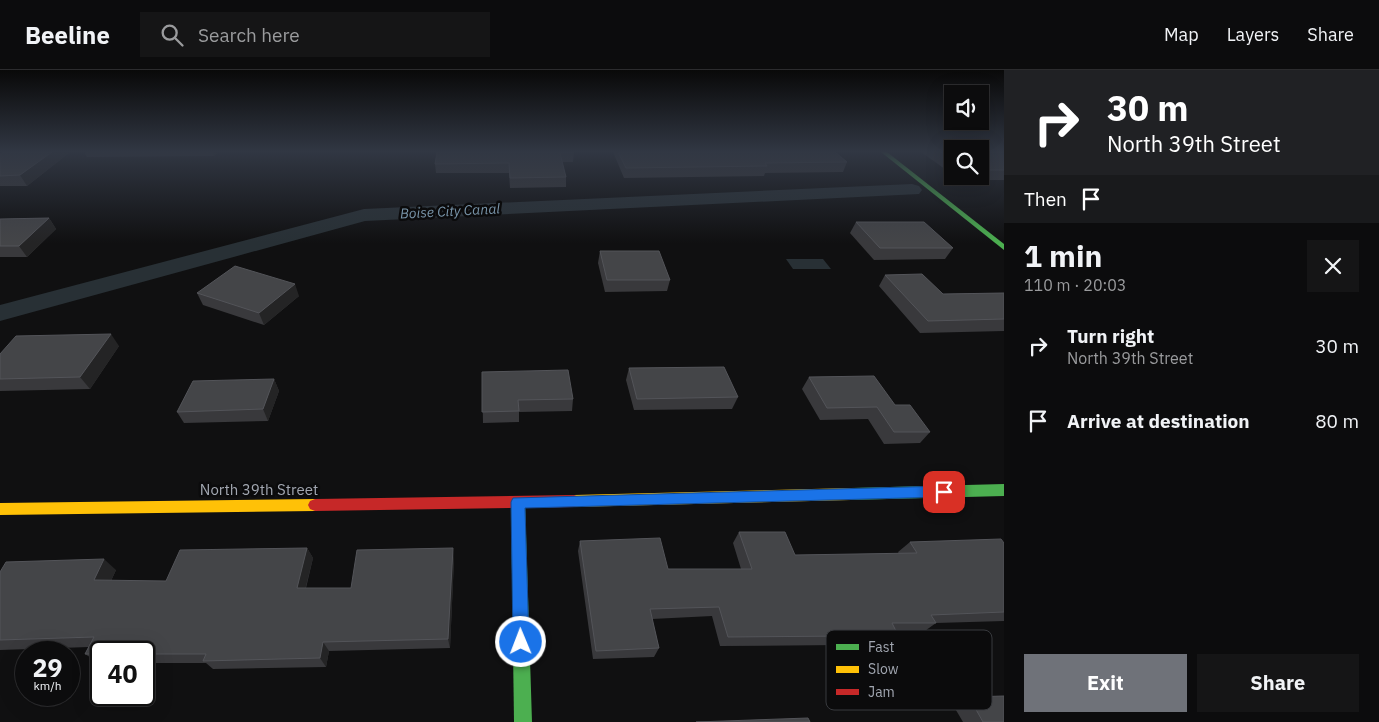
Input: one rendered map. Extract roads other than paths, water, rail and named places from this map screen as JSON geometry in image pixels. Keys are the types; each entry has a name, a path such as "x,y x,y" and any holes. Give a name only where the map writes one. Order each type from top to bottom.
{"street":[{"path":"922,182 1004,248"},
{"name":"North 39th Street","path":"0,509 518,502 1004,491"},
{"path":"518,502 523,722"}],"waterway":[{"name":"Boise City Canal","path":"0,313 364,215 912,190"}]}
